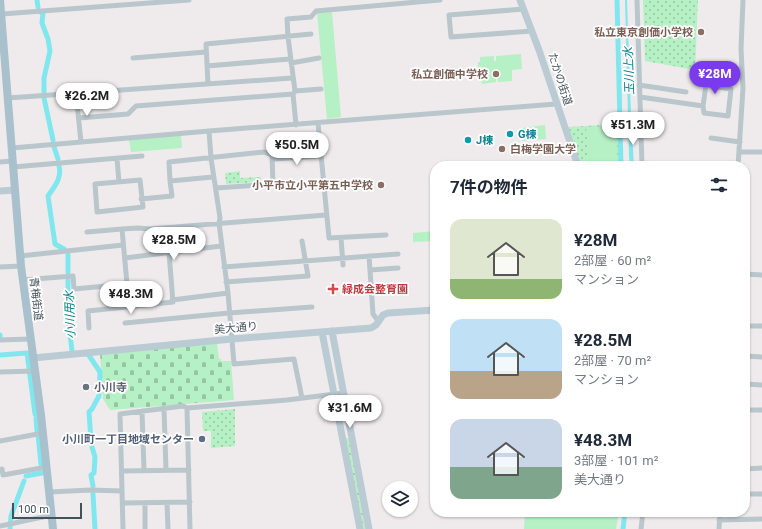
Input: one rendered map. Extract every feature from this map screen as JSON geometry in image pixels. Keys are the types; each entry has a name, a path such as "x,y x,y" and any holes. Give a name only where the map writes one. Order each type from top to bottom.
{"main road":[{"name":"青梅街道","path":"0,0 2,55 8,98 22,280 33,358 31,371 43,433 53,529"}],"street":[{"path":"1,17 189,0"},
{"path":"296,125 287,19 311,17 316,11 440,0"},
{"name":"たかの街道","path":"520,0 576,161"},
{"path":"637,0 642,161"},
{"path":"739,161 743,88 741,49 743,0"},
{"path":"524,10 449,15 452,38 532,31"},
{"path":"208,84 206,44 311,34"},
{"path":"133,58 206,52"},
{"path":"207,66 319,58"},
{"path":"8,98 292,78"},
{"path":"640,85 686,92"},
{"path":"706,85 731,89 728,116 704,113 704,106 706,85"},
{"path":"79,118 128,114 136,106 294,93 321,89"},
{"path":"76,94 81,142"},
{"path":"640,97 704,106"},
{"path":"12,148 556,104"},
{"path":"318,123 329,238 386,235"},
{"path":"209,131 213,178 216,188 220,218 221,246 228,293 234,364 294,359 302,398"},
{"path":"711,138 740,142"},
{"path":"141,199 172,196 169,162 264,152 272,155 273,184 216,188"},
{"path":"740,152 762,152"},
{"path":"0,162 13,164 117,159 142,156"},
{"path":"273,159 321,156"},
{"path":"117,159 119,182"},
{"path":"170,181 213,178"},
{"path":"140,180 142,208 97,212 95,184 119,182 140,180"},
{"path":"0,191 15,190"},
{"path":"88,232 326,215"},
{"path":"122,229 127,284"},
{"path":"341,238 343,265"},
{"path":"226,282 308,276 304,260 302,241"},
{"path":"20,256 123,245"},
{"path":"125,258 221,246"},
{"path":"169,253 172,300"},
{"path":"224,266 398,254"},
{"path":"369,256 374,314 379,322"},
{"path":"0,268 21,266"},
{"path":"370,270 398,268"},
{"path":"750,274 762,275"},
{"path":"22,280 73,276 74,289 106,286"},
{"path":"89,328 88,311 173,302 172,300 228,293"},
{"path":"125,323 312,307"},
{"name":"美大通り","path":"33,358 232,339 371,328 379,322 383,315 388,313 430,310"},
{"path":"750,326 762,326"},
{"path":"332,331 369,529"},
{"path":"322,332 360,529"},
{"path":"1,340 30,339"},
{"path":"750,356 762,357"},
{"path":"0,372 31,371"},
{"path":"750,384 762,384"},
{"path":"123,529 120,414 183,406 187,408 343,393"},
{"path":"187,408 190,529"},
{"path":"164,409 166,470"},
{"path":"750,410 762,410"},
{"path":"142,411 144,470"},
{"path":"0,441 43,433"},
{"path":"0,470 2,469 3,475 47,467"},
{"path":"750,469 762,468"},
{"path":"122,471 189,470"},
{"path":"50,492 90,490 122,491"},
{"path":"750,494 762,494"},
{"path":"123,502 190,502"},
{"path":"167,502 168,529"},
{"path":"145,503 146,529"},
{"path":"0,526 52,515"},
{"path":"641,529 642,517"},
{"path":"719,517 719,529"},
{"path":"719,520 762,519"}],"green space":[{"path":"643,0 698,0 695,70 645,61"},
{"path":"332,12 341,117 327,119 317,13"},
{"path":"521,54 522,69 512,70 512,81 498,82 497,77 496,82 482,84 481,79 479,79 478,62 480,62 480,57 494,56 494,61 496,61 496,56"},
{"path":"617,124 621,161 579,161 568,127"},
{"path":"545,125 546,139 522,141 521,128"},
{"path":"614,125 618,161 589,161 586,128"},
{"path":"181,135 182,148 131,152 129,140"},
{"path":"240,171 240,178 261,177 261,182 226,184 225,173"},
{"path":"430,231 430,241 413,242 413,233"},
{"path":"217,342 219,359 221,359 221,361 231,361 234,400 110,410 103,399 100,353"},
{"path":"235,409 235,446 211,448 211,431 203,431 202,412"},
{"path":"344,438 350,438 367,529 362,529"},
{"path":"525,517 618,517 616,529 524,529"}],"water":[{"name":"玉川上水","path":"625,0 627,0 634,161 630,161"}],"waterway":[{"name":"小川用水","path":"37,0 38,7"},
{"name":"玉川上水","path":"617,0 621,161"},
{"name":"小川用水","path":"40,12 43,13 42,23 48,39 50,51 44,78 44,92"},
{"name":"小川用水","path":"44,98 53,140"},
{"name":"小川用水","path":"54,147 58,159"},
{"name":"小川用水","path":"59,166 59,178 48,196 55,244 64,249"},
{"name":"小川用水","path":"68,255 68,272"},
{"name":"小川用水","path":"68,279 68,293 72,319 69,326 72,351"},
{"path":"0,355 27,353 35,414"},
{"name":"小川用水","path":"85,354 88,354 100,372 99,396 89,412 91,441"},
{"path":"36,418 37,431"},
{"path":"38,434 41,464"},
{"name":"小川用水","path":"92,447 95,457 94,473 91,475 93,486"},
{"path":"26,476 42,473"},
{"path":"10,529 11,516 24,481"},
{"name":"小川用水","path":"93,494 95,529"},
{"path":"623,529 624,517"}],"place":[{"name":"私立東京創価小学校","path":"701,32"},
{"name":"私立創価中学校","path":"496,74"},
{"name":"G棟","path":"510,134"},
{"name":"J棟","path":"468,140"},
{"name":"白梅学園大学","path":"502,149"},
{"name":"小平市立小平第五中学校","path":"381,185"},
{"name":"緑成会整育園","path":"333,289"},
{"name":"小川寺","path":"86,387"},
{"name":"小川町一丁目地域センター","path":"202,439"}]}
